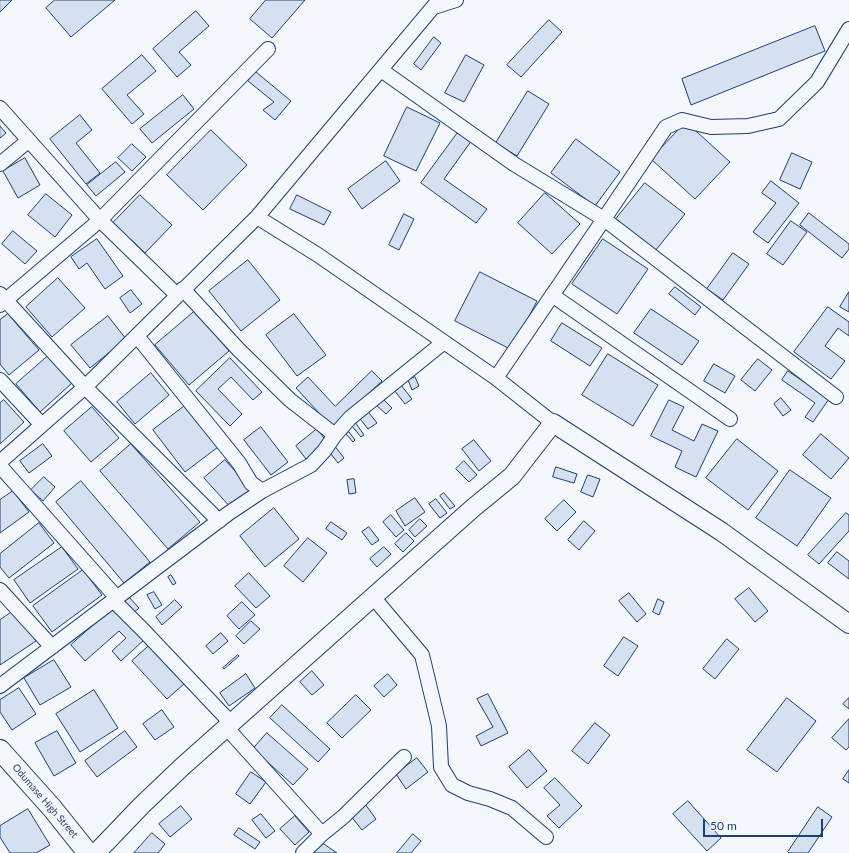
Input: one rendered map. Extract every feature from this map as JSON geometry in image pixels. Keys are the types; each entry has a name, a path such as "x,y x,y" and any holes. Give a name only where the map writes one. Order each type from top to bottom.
{"main road":[{"name":"Odumase High Street","path":"0,750 52,808 88,853"}],"street":[{"path":"0,462 85,387 257,217 436,4 456,0"},
{"path":"496,378 666,127 682,120 711,127 748,126 779,119 817,82 849,29"},
{"path":"219,521 85,387 2,300 100,220 268,49"},
{"path":"381,70 514,164 604,219 836,397"},
{"path":"0,108 100,220 180,292 290,400 335,435"},
{"path":"0,164 28,141"},
{"path":"257,217 318,256 496,378 553,423 722,532 849,624"},
{"path":"552,295 730,419"},
{"path":"137,336 239,463 251,483 262,492"},
{"path":"0,686 229,513 262,492 311,465 350,418 444,342"},
{"path":"0,380 42,425"},
{"path":"96,853 142,805 229,725 473,508 512,476 553,423"},
{"path":"0,466 115,600 229,725 322,834"},
{"path":"0,590 52,647"},
{"path":"373,597 422,655 439,726 441,767 452,785 468,793 490,799 512,808 546,837"},
{"path":"302,853 343,817 404,757"}],"building":[{"path":"0,0 12,0 0,12"},
{"path":"55,0 115,0 71,37 46,8"},
{"path":"266,0 305,0 272,38 250,19"},
{"path":"196,11 209,26 179,52 191,65 177,77 153,49"},
{"path":"549,20 562,32 521,77 507,65"},
{"path":"815,26 825,51 691,105 682,79"},
{"path":"434,37 441,43 421,70 414,64"},
{"path":"142,55 156,71 127,95 144,114 132,124 102,89"},
{"path":"466,55 484,65 464,102 445,93"},
{"path":"256,72 291,101 275,120 263,110 274,102 248,81"},
{"path":"528,91 549,104 517,156 496,143"},
{"path":"183,95 194,109 152,143 140,129"},
{"path":"407,107 440,123 416,171 384,156"},
{"path":"80,115 92,130 76,143 100,173 86,184 50,139"},
{"path":"686,122 730,162 695,199 651,159"},
{"path":"0,126 6,133 0,138"},
{"path":"211,130 247,165 203,210 167,175"},
{"path":"459,131 472,140 444,179 487,209 476,223 421,183"},
{"path":"576,139 620,172 595,206 551,173"},
{"path":"132,144 146,157 132,171 118,158"},
{"path":"792,153 812,162 800,189 780,180"},
{"path":"25,158 40,185 18,198 3,171"},
{"path":"386,161 400,181 362,209 348,189"},
{"path":"116,162 125,172 96,196 87,185"},
{"path":"771,181 799,203 768,243 753,232 776,203 762,193"},
{"path":"645,183 685,214 655,251 616,219"},
{"path":"545,193 580,224 552,254 518,223"},
{"path":"46,194 72,215 55,237 28,215"},
{"path":"140,195 172,225 145,253 113,223"},
{"path":"297,195 331,212 324,225 290,209"},
{"path":"809,213 849,244 849,249 842,258 800,225"},
{"path":"404,214 414,219 399,250 389,245"},
{"path":"791,221 807,232 783,265 767,254"},
{"path":"13,231 37,251 25,264 2,244"},
{"path":"97,239 123,276 105,289 87,263 79,269 71,257"},
{"path":"603,239 648,269 617,314 572,284"},
{"path":"733,253 749,264 723,300 707,289"},
{"path":"248,260 280,300 241,331 209,291"},
{"path":"480,272 537,301 512,350 455,321"},
{"path":"58,278 85,308 52,337 26,307"},
{"path":"675,287 701,307 695,315 669,294"},
{"path":"131,290 142,304 130,313 120,298"},
{"path":"849,292 849,312 840,307"},
{"path":"828,307 849,322 849,336 838,328 825,346 845,361 831,379 794,352"},
{"path":"651,309 699,341 682,365 634,333"},
{"path":"195,311 229,351 189,385 155,345"},
{"path":"8,314 39,350 9,375 0,364 0,320"},
{"path":"294,314 326,355 297,376 266,335"},
{"path":"108,316 126,339 90,368 71,345"},
{"path":"562,323 602,348 590,366 551,341"},
{"path":"608,354 658,385 633,426 582,395"},
{"path":"48,356 72,383 40,412 16,384"},
{"path":"230,358 262,392 253,400 231,377 218,389 242,414 230,426 196,391"},
{"path":"758,359 772,370 755,391 741,380"},
{"path":"714,364 735,376 725,393 704,381"},
{"path":"372,371 382,381 332,427 296,388 308,377 335,406"},
{"path":"788,371 829,399 813,422 805,417 815,403 782,380"},
{"path":"151,373 169,395 135,424 117,402"},
{"path":"415,377 419,386 412,390 408,380"},
{"path":"401,385 412,399 405,404 394,390"},
{"path":"781,398 791,410 783,416 774,404"},
{"path":"383,399 392,408 386,414 376,405"},
{"path":"4,400 24,422 0,444 0,403"},
{"path":"669,400 684,407 672,430 694,441 702,424 718,431 696,477 675,467 682,451 651,436"},
{"path":"186,405 218,447 185,472 153,430"},
{"path":"92,407 119,438 91,462 64,431"},
{"path":"366,409 377,423 368,429 357,415"},
{"path":"355,422 364,435 361,437 351,425"},
{"path":"261,427 288,462 271,475 244,440"},
{"path":"317,429 328,443 306,459 296,446"},
{"path":"349,432 355,440 353,442 346,434"},
{"path":"821,434 849,458 831,479 803,455"},
{"path":"737,439 778,471 748,510 706,478"},
{"path":"474,440 491,461 479,471 462,449"},
{"path":"43,444 52,456 29,473 20,461"},
{"path":"131,444 200,522 168,549 100,471"},
{"path":"334,445 344,458 338,463 328,450"},
{"path":"225,460 253,491 232,509 204,478"},
{"path":"464,461 477,475 469,482 456,469"},
{"path":"556,467 577,474 574,483 553,477"},
{"path":"790,470 831,498 797,546 756,518"},
{"path":"588,475 600,479 593,497 581,492"},
{"path":"44,477 55,487 43,501 31,490"},
{"path":"354,479 356,493 349,494 347,480"},
{"path":"81,481 150,562 124,583 56,502"},
{"path":"13,491 29,512 0,533 0,500"},
{"path":"444,493 455,506 450,509 440,496"},
{"path":"415,498 425,512 405,526 396,511"},
{"path":"436,499 447,513 440,518 429,504"},
{"path":"564,500 576,512 557,531 545,519"},
{"path":"274,508 299,539 265,567 240,536"},
{"path":"846,513 849,515 849,531 819,564 808,555"},
{"path":"391,515 404,530 396,537 383,522"},
{"path":"420,519 427,526 415,537 409,530"},
{"path":"584,521 595,531 579,550 568,540"},
{"path":"331,522 347,533 342,540 326,529"},
{"path":"39,523 54,543 9,578 0,567 0,554"},
{"path":"369,527 379,540 372,545 362,532"},
{"path":"406,533 414,541 403,552 395,544"},
{"path":"308,538 327,553 303,582 284,566"},
{"path":"62,547 78,569 30,603 14,580"},
{"path":"384,547 391,554 377,567 370,559"},
{"path":"837,552 849,561 849,579 828,563"},
{"path":"83,570 102,595 52,632 33,606"},
{"path":"249,573 270,596 256,608 235,586"},
{"path":"171,575 176,583 173,585 168,577"},
{"path":"749,588 768,611 755,622 735,599"},
{"path":"154,592 162,605 155,609 147,595"},
{"path":"629,593 646,614 637,622 619,601"},
{"path":"128,596 139,608 131,615 120,603"},
{"path":"658,599 664,602 659,615 653,612"},
{"path":"175,600 182,607 162,625 156,617"},
{"path":"242,602 255,615 239,629 227,616"},
{"path":"115,606 145,639 121,661 112,651 126,638 119,631 85,661 71,645"},
{"path":"15,610 36,641 0,665 0,620"},
{"path":"251,621 260,629 244,644 236,636"},
{"path":"221,633 228,641 213,654 206,646"},
{"path":"624,637 638,646 618,676 604,666"},
{"path":"727,639 739,649 715,679 703,669"},
{"path":"150,645 185,683 167,699 132,661"},
{"path":"238,655 239,656 224,669 223,668"},
{"path":"54,660 71,687 40,705 24,678"},
{"path":"312,671 324,685 312,695 300,682"},
{"path":"246,674 255,688 229,706 220,693"},
{"path":"388,674 397,685 384,697 374,686"},
{"path":"19,688 36,714 12,730 0,712 0,700"},
{"path":"94,690 118,728 80,752 56,714"},
{"path":"488,694 508,733 481,746 476,736 493,727 477,699"},
{"path":"356,695 371,710 342,738 327,723"},
{"path":"787,698 816,721 777,772 747,750"},
{"path":"849,698 849,709 843,704"},
{"path":"282,705 330,749 318,762 270,718"},
{"path":"162,710 174,727 155,740 143,724"},
{"path":"849,719 849,747 846,750 832,738"},
{"path":"595,723 610,735 588,764 572,751"},
{"path":"57,731 76,763 54,776 35,743"},
{"path":"125,731 137,747 97,777 85,761"},
{"path":"267,733 308,769 293,785 253,749"},
{"path":"529,750 547,771 527,788 509,767"},
{"path":"417,758 428,772 406,789 396,774"},
{"path":"849,770 849,783 843,779"},
{"path":"251,772 266,782 250,804 236,794"},
{"path":"555,778 582,806 559,828 547,816 560,805 544,788"},
{"path":"688,801 721,838 707,851 673,814"},
{"path":"365,804 376,819 362,830 350,815"},
{"path":"181,806 192,819 170,837 159,824"},
{"path":"818,807 832,817 808,853 789,853 788,852"},
{"path":"28,809 50,845 36,853 10,853 0,837 0,826"},
{"path":"261,814 275,831 266,838 252,820"},
{"path":"295,816 309,832 295,845 280,829"},
{"path":"239,828 260,842 255,849 234,835"},
{"path":"152,833 165,844 158,853 134,853"},
{"path":"413,834 421,841 411,853 397,853"},
{"path":"321,842 337,853 314,853"}]}
